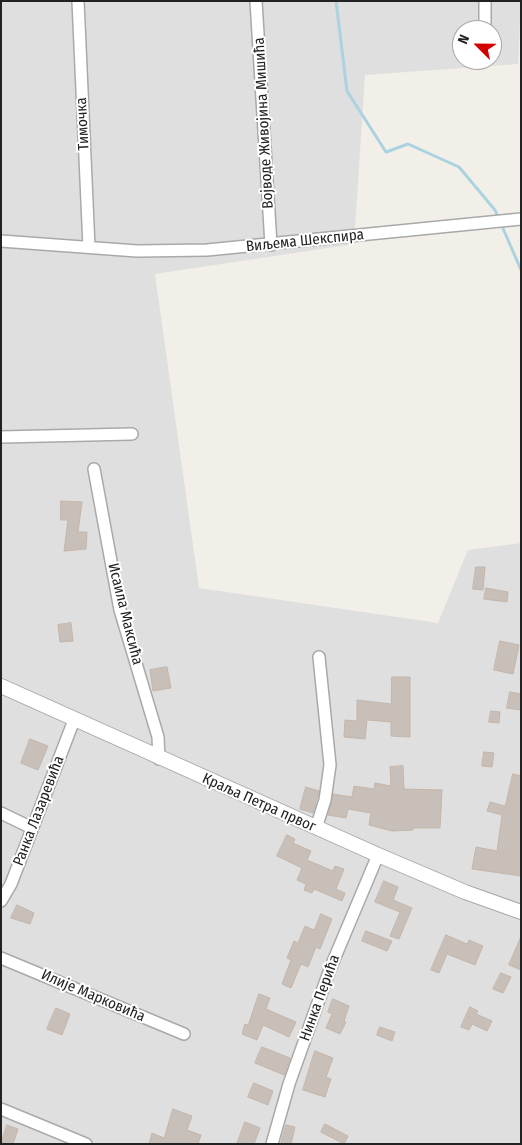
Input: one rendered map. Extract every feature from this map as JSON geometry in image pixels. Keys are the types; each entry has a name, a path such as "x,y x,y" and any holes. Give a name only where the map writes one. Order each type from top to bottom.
{"street":[{"name":"Тимочка","path":"78,1 89,247"},
{"name":"Војводе Живојина Мишића","path":"256,1 271,244"},
{"path":"485,1 485,20"},
{"name":"Виљема Шекспира","path":"1,241 137,251 172,250 271,244 521,219"},
{"path":"1,437 132,434"},
{"name":"Исаила Максића","path":"94,469 120,610 158,737 159,758"},
{"path":"316,828 325,800 330,765 319,657"},
{"name":"Краља Петра првог","path":"1,686 378,856 465,892 521,912"},
{"name":"Ранка Лазаревића","path":"1,901 11,884 74,720"},
{"path":"1,813 32,828"},
{"name":"Нинка Перића","path":"272,1144 289,1084 330,970 378,856"},
{"name":"Илије Марковића","path":"1,958 184,1034"},
{"path":"1,1109 86,1144"}],"shaded area":[{"path":"1,1 521,1 518,64 502,65 502,20 452,20 452,69 365,75 354,244 155,274 199,588 438,623 468,550 521,543 521,1144 1,1144"}],"building":[{"path":"61,501 82,502 78,532 87,532 86,549 64,551 68,520 61,520"},
{"path":"476,567 485,567 483,590 473,589"},
{"path":"486,588 508,592 507,602 484,599"},
{"path":"71,623 73,641 60,642 58,625"},
{"path":"500,641 519,645 513,674 494,670"},
{"path":"167,667 171,688 153,691 150,670"},
{"path":"392,677 410,677 410,737 391,736 391,722 367,720 365,739 344,737 345,720 357,721 357,700 391,704"},
{"path":"510,692 521,694 521,710 507,708"},
{"path":"491,711 500,712 499,723 489,722"},
{"path":"30,739 48,746 38,770 21,763"},
{"path":"484,752 494,753 492,767 482,766"},
{"path":"403,766 404,789 442,790 440,828 413,828 413,830 392,831 369,825 371,813 348,809 346,818 328,815 333,794 352,797 354,786 374,789 375,783 391,786 390,767"},
{"path":"513,774 521,776 521,876 472,869 476,847 497,851 502,815 487,811 490,802 505,806"},
{"path":"306,787 319,791 313,813 300,809"},
{"path":"287,835 295,839 293,843 311,851 307,860 333,871 335,866 344,869 336,889 345,893 342,901 314,889 312,893 304,890 306,884 297,880 302,868 277,856"},
{"path":"384,881 398,887 393,900 412,908 399,939 390,936 400,912 375,902"},
{"path":"17,905 34,913 30,924 11,918"},
{"path":"321,914 332,919 320,949 316,947 308,967 301,964 291,988 282,984 291,960 287,958 294,941 298,943 305,926 314,930"},
{"path":"366,931 392,941 387,951 362,941"},
{"path":"446,935 467,944 469,940 483,946 475,965 447,954 439,973 431,970"},
{"path":"521,937 521,970 509,965"},
{"path":"501,973 511,977 503,993 493,989"},
{"path":"259,994 270,998 266,1009 296,1022 289,1037 263,1025 257,1040 242,1034 245,1024 248,1025"},
{"path":"333,999 349,1006 344,1021 346,1022 340,1034 326,1028 332,1014 328,1012"},
{"path":"470,1007 478,1011 476,1014 492,1021 487,1031 472,1024 469,1030 461,1027"},
{"path":"56,1008 70,1014 62,1035 47,1029"},
{"path":"380,1027 395,1032 392,1041 377,1035"},
{"path":"262,1047 290,1058 284,1075 255,1063"},
{"path":"315,1051 333,1058 326,1077 331,1079 325,1097 303,1090"},
{"path":"254,1083 273,1091 268,1105 248,1097"},
{"path":"173,1109 192,1116 187,1130 201,1135 198,1144 149,1144 152,1133 164,1138"},
{"path":"245,1122 260,1128 254,1144 237,1144"},
{"path":"325,1124 348,1136 344,1144 321,1132"},
{"path":"7,1125 18,1129 13,1144 1,1144"},
{"path":"286,1125 295,1127 291,1144 281,1144"}],"waterway":[{"path":"336,1 347,91 386,152 408,144 459,167 495,210 521,270"}]}
